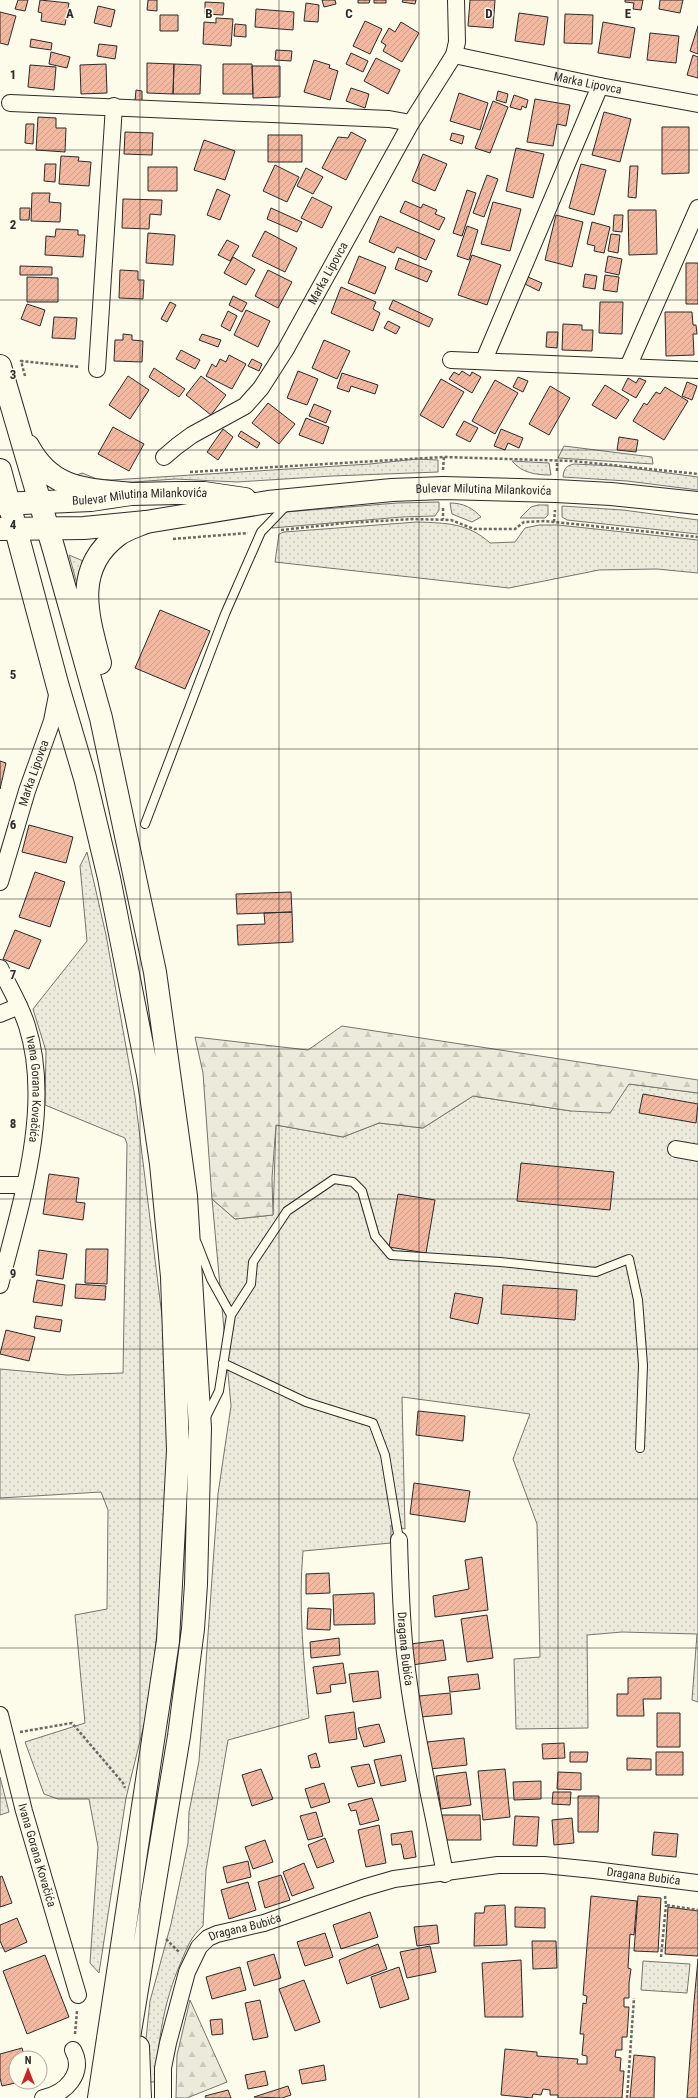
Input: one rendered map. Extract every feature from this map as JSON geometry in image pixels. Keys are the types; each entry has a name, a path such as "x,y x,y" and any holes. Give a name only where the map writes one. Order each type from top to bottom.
{"main road":[{"path":"0,366 101,718 155,972 186,1196 188,1222 200,1428 199,1526 193,1629 176,1751 119,2098"},
{"path":"19,429 32,454 46,470 61,482 76,488 131,494"},
{"path":"0,470 8,528 85,778 101,848 148,1075 166,1207 172,1277 178,1450 168,1641 99,2098"},
{"name":"Bulevar Milutina Milankovića","path":"8,528 84,528 146,522 268,502 392,490 443,488 611,494 698,503"},
{"name":"Bulevar Milutina Milankovića","path":"5,504 91,500 131,494 204,493 268,502"},
{"path":"101,718 102,670 87,606 88,582 96,559 106,545 119,534 146,522"},
{"path":"136,1989 140,2098"}],"street":[{"name":"Marka Lipovca","path":"164,457 192,435 244,406 261,388 286,349 411,123 454,55 457,42 456,0"},
{"name":"Marka Lipovca","path":"454,55 600,86 698,104"},
{"path":"484,360 600,86"},
{"path":"10,103 114,106 389,119 411,123"},
{"path":"97,369 114,106"},
{"path":"628,367 698,208"},
{"path":"451,360 484,360 698,370"},
{"name":"Marka Lipovca","path":"0,882 27,791 52,721 58,687"},
{"name":"Ivana Gorana Kovačića","path":"0,968 27,1026 32,1046 36,1090 32,1148 25,1185 0,1285"},
{"path":"0,1014 19,1006"},
{"path":"676,1149 698,1153"},
{"path":"0,1185 25,1185"},
{"name":"Dragana Bubića","path":"399,1540 402,1615 407,1668 417,1739 445,1874"},
{"name":"Ivana Gorana Kovačića","path":"0,1715 24,1811 78,1994"},
{"name":"Dragana Bubića","path":"163,2098 163,2068 183,1985 199,1947 208,1938 217,1934 264,1923 363,1888 394,1879 445,1874 498,1865 544,1866 619,1872 698,1883"},
{"path":"43,2098 56,2094 71,2083 78,2065 77,2057 73,2050"}],"lane":[{"path":"145,824 225,614 261,532 274,516 295,500"},
{"path":"200,1428 219,1391 231,1315 251,1284 253,1262 287,1211 334,1179 353,1182 362,1191 375,1236 391,1255 500,1262 596,1272 629,1259 638,1300 643,1365 640,1448"},
{"path":"188,1222 211,1279 231,1315"},
{"path":"223,1363 306,1402 373,1423 385,1455 399,1540"}],"path":[{"path":"27,382 21,361 97,369"},
{"path":"443,472 444,457"},
{"path":"183,472 444,457 557,461 650,468 698,474"},
{"path":"557,461 557,476"},
{"path":"443,504 443,519"},
{"path":"554,522 555,506"},
{"path":"169,539 261,532 346,523 443,519 457,521 474,529 515,529 524,522 554,522 698,537"},
{"path":"5,1735 72,1723 123,1782 127,1792"},
{"path":"661,1896 666,1896 661,1957"},
{"path":"666,1906 698,1910"},
{"path":"161,1934 182,1956"},
{"path":"627,2098 634,1998"}],"green space":[{"path":"564,446 652,457 653,464 558,458"},
{"path":"417,459 438,460 438,472 332,476 237,482 175,479 106,484 77,475 82,473 97,479 111,480 370,464"},
{"path":"512,461 549,463 551,475 525,471"},
{"path":"574,464 615,466 698,477 698,490 627,481 563,477 566,468"},
{"path":"439,502 439,510 435,516 402,517 272,528 274,522 286,512 397,503"},
{"path":"450,503 467,507 475,511 481,517 472,522 452,514"},
{"path":"548,505 548,515 545,518 520,518 531,507"},
{"path":"562,506 623,510 698,520 698,534 567,520 562,517"},
{"path":"417,522 456,525 473,531 490,543 515,542 525,528 539,525 558,525 698,540 698,573 657,569 599,570 509,588 275,562 279,534 284,532"},
{"path":"69,555 88,563 80,587 77,584"},
{"path":"87,852 106,935 135,1097 169,1373 166,1506 158,1622 150,1700 126,1798 99,1973 90,1963 98,1847 89,1799 58,1799 44,1794 25,1742 85,1723 75,1615 107,1609 108,1510 101,1492 0,1498 0,1369 67,1375 123,1373 127,1144 125,1138 45,1105 46,1051 33,1009 87,941 80,866"},
{"path":"342,1026 698,1080 698,1093 629,1084 610,1113 571,1111 473,1096 423,1128 379,1123 343,1137 276,1125 272,1178 273,1215 235,1219 212,1199 203,1073 195,1037 308,1050"},
{"path":"629,1084 698,1093 698,1702 692,1700 697,1634 622,1632 587,1635 588,1728 516,1729 514,1659 540,1657 537,1524 513,1459 530,1414 402,1397 405,1529 391,1525 391,1543 303,1551 301,1614 309,1718 228,1740 206,1870 203,1926 190,1942 175,1977 163,2021 155,2082 147,2082 146,2039 150,2001 171,1924 188,1843 189,1812 199,1761 218,1494 231,1406 212,1199 235,1219 273,1215 276,1125 343,1137 379,1123 423,1128 473,1096 571,1111"},
{"path":"0,1777 9,1812 0,1815"},
{"path":"643,1961 690,1964 687,1993 641,1990"},
{"path":"190,2000 227,2082 187,2098 176,2098 177,2055"}],"building":[{"path":"18,0 28,0 25,11 15,9"},
{"path":"40,0 69,3 65,25 41,21 42,13 38,12"},
{"path":"148,0 157,0 157,11 147,10"},
{"path":"322,0 335,0 336,4 324,7"},
{"path":"358,0 370,0 369,3 358,3"},
{"path":"374,0 386,0 386,3 374,3"},
{"path":"403,0 416,0 415,4 402,2"},
{"path":"470,0 495,0 493,28 468,26"},
{"path":"625,0 643,0 641,10 633,9 634,3 625,2"},
{"path":"660,0 683,0 680,13 659,9"},
{"path":"205,2 224,3 223,15 205,14"},
{"path":"306,3 319,5 318,22 304,21"},
{"path":"98,6 115,10 111,27 94,23"},
{"path":"256,9 294,12 293,30 255,27"},
{"path":"0,12 16,16 8,45 0,43"},
{"path":"519,13 548,17 544,45 515,41"},
{"path":"565,14 593,15 592,44 564,43"},
{"path":"160,15 178,15 178,31 160,31"},
{"path":"216,18 233,19 231,46 203,44 204,22 216,23"},
{"path":"365,21 382,29 370,54 353,46"},
{"path":"401,22 419,33 402,62 383,51 386,45 381,42 389,28 395,32"},
{"path":"603,22 635,28 630,58 598,53"},
{"path":"235,24 246,25 246,37 234,36"},
{"path":"698,26 698,54 690,51"},
{"path":"650,33 679,36 676,63 647,60"},
{"path":"31,39 52,43 51,50 30,47"},
{"path":"99,44 117,46 115,59 97,56"},
{"path":"276,50 292,51 291,61 275,60"},
{"path":"51,52 70,57 67,68 49,64"},
{"path":"351,53 368,61 363,72 346,64"},
{"path":"693,55 698,57 698,78 687,75"},
{"path":"376,58 400,70 388,94 364,81"},
{"path":"314,60 330,65 329,68 338,71 330,100 304,92"},
{"path":"147,63 174,64 173,94 147,93"},
{"path":"106,64 107,93 81,94 80,65"},
{"path":"174,64 201,65 200,94 173,94"},
{"path":"223,64 252,64 253,94 223,94"},
{"path":"30,65 56,67 54,90 28,87"},
{"path":"252,66 280,66 280,97 253,98"},
{"path":"351,88 369,94 365,108 346,101"},
{"path":"136,90 142,91 142,102 135,101"},
{"path":"498,91 508,94 506,103 496,100"},
{"path":"459,93 488,103 480,130 450,121"},
{"path":"514,95 528,100 526,108 522,106 521,110 510,107"},
{"path":"535,99 570,105 566,126 557,124 553,146 527,142"},
{"path":"493,101 508,107 490,153 475,148"},
{"path":"604,112 631,119 620,162 592,155"},
{"path":"38,117 56,118 56,128 66,128 65,152 36,150"},
{"path":"26,124 34,124 33,144 25,143"},
{"path":"662,127 689,127 689,173 662,174"},
{"path":"125,132 153,133 152,155 124,154"},
{"path":"351,132 366,140 346,180 322,168 338,137 348,138"},
{"path":"452,133 464,136 462,144 450,140"},
{"path":"268,135 302,135 302,162 268,162"},
{"path":"204,140 235,151 225,180 194,170"},
{"path":"516,148 544,154 533,198 506,191"},
{"path":"423,154 447,164 435,191 412,181"},
{"path":"61,156 79,157 78,161 91,162 89,186 59,184"},
{"path":"45,164 56,164 55,182 44,181"},
{"path":"581,164 606,170 594,215 569,208"},
{"path":"275,165 299,177 287,202 263,191"},
{"path":"630,166 638,166 636,198 628,197"},
{"path":"148,167 177,167 177,191 148,191"},
{"path":"306,168 323,177 313,194 297,186"},
{"path":"487,175 498,179 484,217 473,213"},
{"path":"217,189 230,195 220,220 207,215"},
{"path":"467,190 476,193 462,236 453,233"},
{"path":"32,193 50,193 49,202 61,203 60,222 31,221"},
{"path":"312,197 332,207 322,228 301,218"},
{"path":"123,199 162,200 161,215 150,214 149,229 122,228"},
{"path":"405,201 421,208 423,204 437,210 435,214 445,218 439,230 400,212"},
{"path":"493,202 521,209 510,251 481,244"},
{"path":"20,208 30,208 29,220 20,220"},
{"path":"271,208 302,222 297,232 267,219"},
{"path":"628,210 656,210 657,254 629,255"},
{"path":"556,215 583,222 572,267 545,260"},
{"path":"614,215 623,215 622,232 613,231"},
{"path":"380,216 435,240 426,260 397,247 394,253 369,242"},
{"path":"592,222 610,227 604,253 594,251 595,246 587,244"},
{"path":"467,226 478,230 469,260 457,256"},
{"path":"56,229 78,230 78,235 85,235 83,257 45,255 46,236 55,237"},
{"path":"265,231 297,248 285,272 252,256"},
{"path":"148,233 175,235 173,265 146,263"},
{"path":"611,234 620,235 618,253 608,251"},
{"path":"227,240 239,246 230,261 218,255"},
{"path":"472,255 501,265 487,305 458,295"},
{"path":"359,256 386,267 375,294 348,283"},
{"path":"608,256 622,259 619,275 605,272"},
{"path":"233,257 255,270 246,285 224,273"},
{"path":"399,258 432,271 427,282 395,269"},
{"path":"686,263 698,263 698,304 686,304"},
{"path":"20,266 52,267 52,275 20,275"},
{"path":"120,270 138,271 138,280 144,280 143,299 119,298"},
{"path":"268,270 292,282 278,308 255,296"},
{"path":"585,274 597,276 595,289 583,287"},
{"path":"605,275 619,277 617,292 603,290"},
{"path":"27,277 58,278 58,302 27,302"},
{"path":"528,277 542,283 539,291 525,284"},
{"path":"341,287 376,302 373,309 380,313 373,331 331,313"},
{"path":"233,296 247,303 242,312 229,305"},
{"path":"393,300 433,319 429,327 389,309"},
{"path":"170,302 176,305 167,322 161,319"},
{"path":"600,302 623,302 622,334 599,333"},
{"path":"27,304 45,310 40,326 21,319"},
{"path":"246,310 270,321 258,347 234,335"},
{"path":"228,311 237,316 230,331 221,326"},
{"path":"665,312 692,312 693,325 696,325 697,334 693,334 694,355 666,356"},
{"path":"54,317 77,318 75,339 52,338"},
{"path":"388,321 400,327 396,334 384,328"},
{"path":"563,324 582,325 582,330 593,330 592,351 562,350"},
{"path":"547,332 558,332 557,348 546,347"},
{"path":"123,334 132,335 132,340 143,341 142,362 114,361 115,340 123,340"},
{"path":"202,334 221,340 218,347 199,340"},
{"path":"324,340 350,351 337,379 312,368"},
{"path":"181,350 200,360 195,369 176,359"},
{"path":"229,355 246,364 232,389 206,376 212,364 216,367 220,359 226,362"},
{"path":"252,359 262,364 259,371 248,366"},
{"path":"154,368 185,389 179,397 149,377"},
{"path":"298,371 318,379 307,405 287,398"},
{"path":"462,371 470,376 472,372 481,377 472,393 449,379 454,372 459,375"},
{"path":"342,373 378,385 375,394 351,386 349,392 337,388"},
{"path":"128,376 149,390 130,419 109,405"},
{"path":"201,376 226,395 211,415 186,395"},
{"path":"518,377 528,381 523,392 513,387"},
{"path":"628,378 636,383 639,378 646,381 636,398 622,390"},
{"path":"441,379 464,392 443,428 420,415"},
{"path":"495,380 518,393 495,434 472,421"},
{"path":"687,382 697,386 692,400 682,396"},
{"path":"605,385 629,400 616,419 592,405"},
{"path":"550,386 570,398 549,435 529,424"},
{"path":"665,387 688,401 664,440 633,421 644,403 647,405 656,392 660,394"},
{"path":"268,403 295,424 279,444 252,423"},
{"path":"314,404 331,411 326,423 309,416"},
{"path":"306,418 329,427 323,444 299,435"},
{"path":"464,421 478,428 470,442 456,435"},
{"path":"113,427 144,444 129,471 98,454"},
{"path":"223,429 233,437 218,460 207,452"},
{"path":"501,429 523,438 519,448 508,443 505,450 494,446"},
{"path":"241,431 260,443 257,448 238,436"},
{"path":"619,437 638,440 636,452 617,450"},
{"path":"160,610 210,631 185,689 135,668"},
{"path":"0,761 6,763 0,789"},
{"path":"29,825 73,837 66,863 22,852"},
{"path":"35,872 65,882 50,927 19,917"},
{"path":"291,892 292,912 237,914 236,894"},
{"path":"292,912 293,942 238,945 237,925 265,924 264,913"},
{"path":"15,930 41,940 29,969 3,959"},
{"path":"643,1094 698,1104 696,1123 639,1113"},
{"path":"521,1163 614,1172 610,1210 517,1201"},
{"path":"49,1174 79,1178 76,1202 85,1203 83,1220 43,1214"},
{"path":"398,1194 435,1200 426,1253 389,1247"},
{"path":"86,1249 108,1249 107,1284 85,1283"},
{"path":"39,1250 67,1254 63,1279 36,1275"},
{"path":"37,1280 65,1285 62,1306 33,1302"},
{"path":"76,1284 106,1286 105,1300 75,1298"},
{"path":"503,1285 577,1290 575,1320 501,1314"},
{"path":"455,1293 483,1298 478,1324 450,1318"},
{"path":"36,1316 62,1320 60,1332 34,1328"},
{"path":"6,1330 35,1337 29,1361 0,1354"},
{"path":"418,1411 465,1416 463,1441 416,1435"},
{"path":"414,1483 470,1491 465,1522 410,1514"},
{"path":"482,1557 488,1610 435,1617 433,1596 469,1589 465,1560"},
{"path":"329,1573 330,1593 306,1594 306,1574"},
{"path":"374,1593 375,1624 334,1625 333,1595"},
{"path":"308,1608 331,1609 330,1630 307,1629"},
{"path":"487,1615 493,1658 467,1662 461,1619"},
{"path":"339,1638 340,1655 311,1658 310,1642"},
{"path":"443,1640 446,1660 412,1665 410,1644"},
{"path":"343,1663 346,1683 330,1685 331,1692 317,1694 313,1667"},
{"path":"378,1671 381,1698 353,1702 349,1674"},
{"path":"478,1674 480,1689 450,1692 448,1677"},
{"path":"661,1677 661,1699 643,1699 644,1716 617,1716 617,1694 628,1694 628,1678"},
{"path":"450,1693 452,1714 421,1717 419,1696"},
{"path":"354,1712 357,1739 329,1743 325,1716"},
{"path":"657,1713 680,1713 680,1747 657,1747"},
{"path":"379,1724 385,1742 364,1747 358,1728"},
{"path":"464,1738 467,1765 430,1769 427,1742"},
{"path":"564,1743 565,1758 543,1759 542,1744"},
{"path":"570,1752 588,1752 587,1762 570,1762"},
{"path":"656,1752 683,1752 683,1775 656,1775"},
{"path":"316,1753 320,1767 311,1768 308,1756"},
{"path":"401,1755 406,1781 381,1786 374,1760"},
{"path":"627,1758 651,1759 651,1770 627,1770"},
{"path":"369,1764 375,1783 358,1787 351,1767"},
{"path":"261,1769 273,1799 252,1806 242,1775"},
{"path":"505,1769 510,1817 483,1820 478,1771"},
{"path":"466,1772 471,1805 441,1809 436,1776"},
{"path":"558,1772 581,1773 581,1790 557,1789"},
{"path":"541,1781 541,1799 514,1800 513,1782"},
{"path":"324,1783 330,1802 311,1808 305,1789"},
{"path":"553,1792 571,1792 570,1805 552,1804"},
{"path":"578,1796 599,1796 598,1832 578,1832"},
{"path":"372,1798 379,1820 360,1825 356,1810 351,1811 348,1804"},
{"path":"316,1812 323,1836 308,1840 300,1816"},
{"path":"442,1815 480,1815 481,1840 443,1840"},
{"path":"515,1816 539,1817 537,1846 513,1845"},
{"path":"572,1818 574,1843 554,1845 552,1820"},
{"path":"379,1825 386,1863 366,1867 358,1830"},
{"path":"412,1831 416,1857 404,1859 401,1844 392,1845 391,1834"},
{"path":"654,1832 678,1834 676,1857 652,1855"},
{"path":"325,1838 334,1862 317,1868 308,1845"},
{"path":"265,1840 273,1862 253,1869 245,1847"},
{"path":"248,1861 251,1877 227,1883 223,1867"},
{"path":"304,1863 314,1888 292,1896 283,1872"},
{"path":"281,1875 290,1900 265,1908 258,1882"},
{"path":"2,1876 12,1903 0,1907 0,1877"},
{"path":"248,1882 256,1910 229,1919 221,1890"},
{"path":"591,1896 637,1901 634,1935 630,1934 628,1968 631,1969 629,1998 624,1998 624,2007 629,2007 627,2037 622,2037 622,2050 616,2050 615,2057 621,2058 620,2071 624,2071 622,2098 558,2098 558,2095 550,2095 550,2090 543,2089 541,2095 533,2094 532,2098 501,2095 505,2049 537,2052 537,2056 578,2059 577,2064 587,2064 587,2056 582,2055 584,2034 580,2034 583,2003 586,2004 587,1996 583,1995"},
{"path":"638,1896 661,1898 658,1952 634,1951"},
{"path":"505,1905 507,1945 474,1946 475,1913 484,1913 485,1906"},
{"path":"515,1907 545,1908 545,1928 515,1927"},
{"path":"668,1907 698,1911 698,1956 665,1954"},
{"path":"370,1912 378,1937 341,1949 333,1925"},
{"path":"17,1918 27,1942 5,1952 0,1941 0,1925"},
{"path":"437,1925 439,1943 417,1946 414,1927"},
{"path":"325,1933 333,1957 305,1966 297,1942"},
{"path":"532,1941 556,1941 557,1968 533,1969"},
{"path":"378,1944 387,1969 347,1984 339,1960"},
{"path":"430,1946 436,1972 407,1978 400,1952"},
{"path":"274,1954 281,1978 254,1986 247,1962"},
{"path":"45,1955 69,2017 27,2034 3,1971"},
{"path":"698,1959 698,2098 687,2098 694,2002"},
{"path":"521,1960 523,2017 485,2017 482,1963"},
{"path":"240,1967 246,1990 212,1999 206,1977"},
{"path":"399,1967 409,1999 380,2008 371,1977"},
{"path":"304,1980 320,2022 295,2031 279,1989"},
{"path":"260,2000 268,2037 253,2040 245,2003"},
{"path":"222,2019 223,2034 212,2035 210,2020"},
{"path":"8,2052 8,2085 2,2086 0,2078 0,2054"},
{"path":"634,2055 655,2057 654,2098 630,2098"},
{"path":"324,2065 326,2080 302,2084 299,2070"},
{"path":"265,2071 268,2085 248,2089 245,2075"},
{"path":"288,2086 291,2095 282,2098 254,2097"},
{"path":"228,2090 231,2098 206,2098 205,2096"}]}
